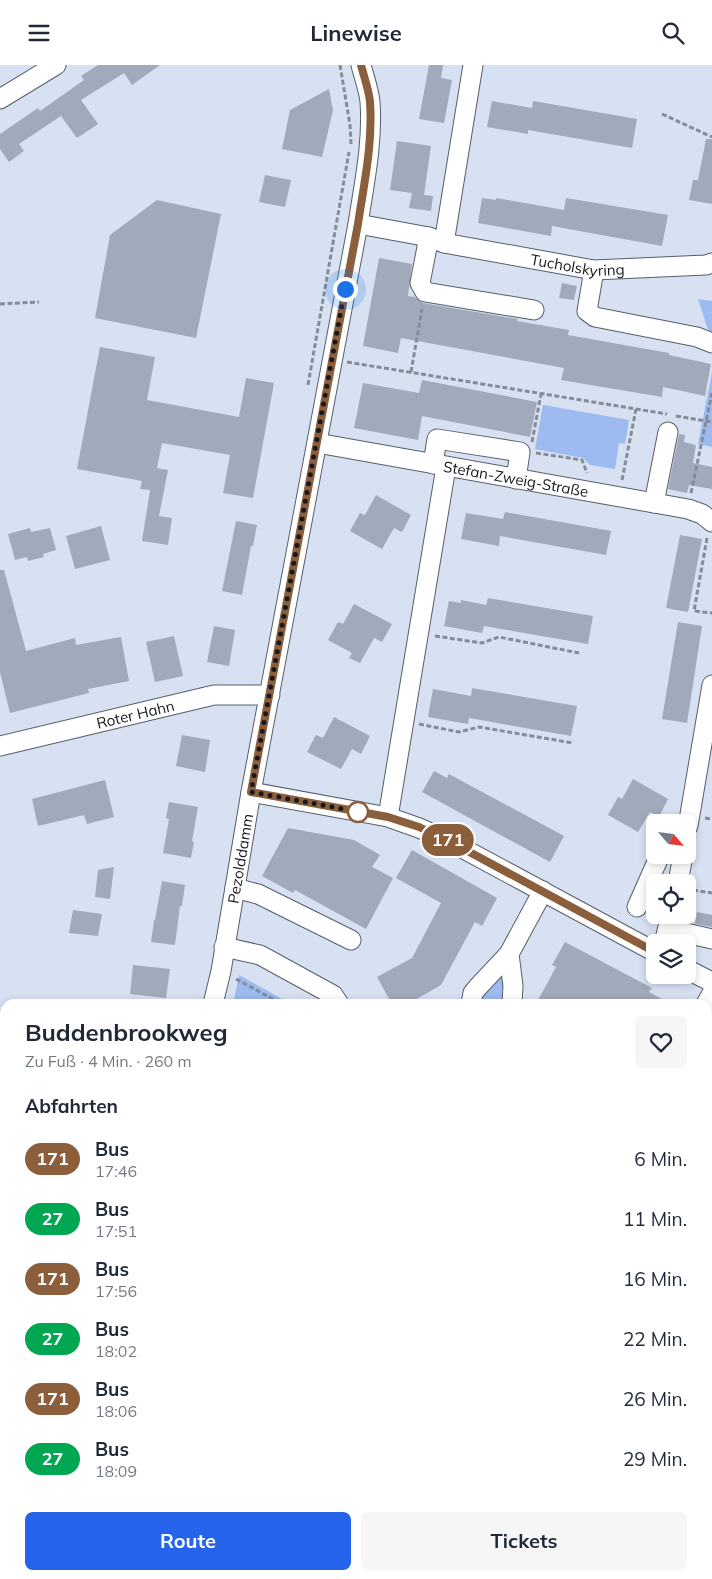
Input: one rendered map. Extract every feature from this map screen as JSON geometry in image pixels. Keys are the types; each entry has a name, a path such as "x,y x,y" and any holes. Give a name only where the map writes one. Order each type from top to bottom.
{"street":[{"path":"0,99 56,65"},
{"name":"Pezolddamm","path":"214,999 331,359 358,224 370,129 370,101 361,65"},
{"path":"473,65 436,240 420,283 425,292 534,310"},
{"name":"Tucholskyring","path":"358,224 594,270 706,265 712,263"},
{"path":"594,270 587,311 595,317 697,337 712,343"},
{"path":"654,503 668,432"},
{"path":"388,817 418,633 440,466 437,439 520,452 516,479"},
{"name":"Stefan-Zweig-Straße","path":"316,443 516,479 620,488 654,503 688,509 702,514 711,522"},
{"path":"690,814 712,685"},
{"name":"Roter Hahn","path":"0,746 214,695 270,695"},
{"path":"251,792 388,817 419,827 449,841 646,947"},
{"path":"637,907 656,864"},
{"path":"235,888 258,894 351,940"},
{"path":"472,999 473,993 509,954 542,891"},
{"path":"668,929 712,939"},
{"path":"224,947 260,955 333,995 336,999"},
{"path":"509,954 513,986 512,999"},
{"path":"696,973 712,982"}],"path":[{"path":"662,114 712,137"},
{"path":"411,372 425,292"},
{"path":"0,303 39,302"},
{"path":"331,359 712,422"},
{"path":"688,509 712,393"},
{"path":"532,443 541,394"},
{"path":"620,488 636,409"},
{"path":"530,452 582,460 586,473 595,474"},
{"path":"613,478 620,488"},
{"path":"711,522 694,611 712,613"},
{"path":"418,633 482,643 499,637 579,653"},
{"path":"403,720 459,732 479,727 573,743"},
{"path":"696,890 712,893"},
{"path":"220,971 273,999"}],"shaded area":[{"path":"698,299 712,301 712,342"},
{"path":"712,372 712,447 698,444"},
{"path":"543,405 629,420 625,444 619,443 615,469 590,465 583,458 535,449"},
{"path":"239,975 282,999 234,999"},
{"path":"498,976 506,979 505,999 479,999 481,993"}],"building":[{"path":"98,65 160,65 132,85 124,73 81,100 98,124 77,138 61,116 19,144 24,151 9,162 0,149 0,134 38,108 40,111 84,80 81,76"},
{"path":"429,65 443,65 441,78 452,80 444,123 419,119"},
{"path":"329,89 333,110 322,157 282,149 290,110"},
{"path":"492,101 532,108 533,101 637,119 632,148 528,130 528,134 487,127"},
{"path":"706,139 712,139 712,204 689,200 693,180 698,180"},
{"path":"397,141 431,146 424,195 433,196 431,211 409,208 412,193 390,190"},
{"path":"265,175 291,180 285,207 259,202"},
{"path":"482,198 496,200 496,198 564,210 566,198 668,215 662,246 552,226 551,236 478,223"},
{"path":"157,200 221,214 196,338 95,318 110,235"},
{"path":"379,258 412,264 408,296 415,297 423,303 518,319 517,321 569,330 568,335 669,353 669,355 711,364 705,396 663,387 662,397 561,380 564,368 401,338 398,353 363,346"},
{"path":"562,283 577,286 574,300 559,298"},
{"path":"100,347 155,357 147,400 239,417 246,378 274,383 253,498 223,493 230,455 162,443 157,468 168,470 159,516 172,518 168,545 142,541 150,490 140,489 142,481 77,469"},
{"path":"422,380 537,402 530,437 422,416 418,440 354,428 363,383 419,393"},
{"path":"679,434 685,435 684,442 696,445 693,463 712,467 712,489 689,485 687,493 668,489"},
{"path":"376,495 411,515 402,532 394,528 382,549 350,531 360,513 365,515"},
{"path":"505,512 611,531 606,555 500,536 499,546 461,539 466,513 503,519"},
{"path":"236,521 257,525 242,595 222,591"},
{"path":"101,526 110,560 75,569 66,536"},
{"path":"30,528 31,532 50,528 56,550 43,554 44,557 28,561 27,557 15,560 8,534"},
{"path":"680,535 702,539 688,612 666,608"},
{"path":"0,570 4,570 26,651 75,638 76,645 121,637 129,681 88,689 89,693 10,713 0,672"},
{"path":"488,598 593,616 588,644 484,626 482,633 444,626 449,601 461,603 461,600 486,605"},
{"path":"354,604 392,624 382,642 374,638 360,663 349,658 352,653 328,640 338,622 343,624"},
{"path":"678,622 702,626 687,723 662,719"},
{"path":"214,626 235,630 229,666 207,662"},
{"path":"174,636 183,676 155,682 146,642"},
{"path":"472,688 577,706 571,736 469,718 468,724 428,717 433,689 471,696"},
{"path":"334,717 370,736 361,754 352,749 341,769 307,752 316,735 323,738"},
{"path":"182,735 210,740 205,772 176,766"},
{"path":"434,771 447,778 449,774 564,836 550,862 422,792"},
{"path":"633,779 668,799 660,814 650,812 646,814 646,819 638,832 608,815 618,797 622,799"},
{"path":"105,780 114,817 87,824 84,815 38,826 32,799"},
{"path":"169,802 198,807 191,858 163,853 169,819 166,818"},
{"path":"288,828 354,840 380,855 372,867 393,878 366,929 295,890 293,893 262,876"},
{"path":"412,850 497,898 482,926 475,922 441,985 417,999 389,999 377,977 412,958 441,903 396,878"},
{"path":"114,867 110,899 95,897 98,870"},
{"path":"162,881 185,885 175,945 151,942"},
{"path":"73,910 102,914 98,936 69,933"},
{"path":"697,912 712,915 712,927 695,924"},
{"path":"565,942 652,988 649,992 662,999 539,999 556,967 552,965"},
{"path":"133,965 170,969 166,998 130,994"}],"bus line":[{"name":"171","path":"361,65 370,101 370,129 358,224 331,359 251,792 388,817 419,827 449,841 646,947"}],"route":[{"path":"345,289 251,792 360,812 358,812"}]}
